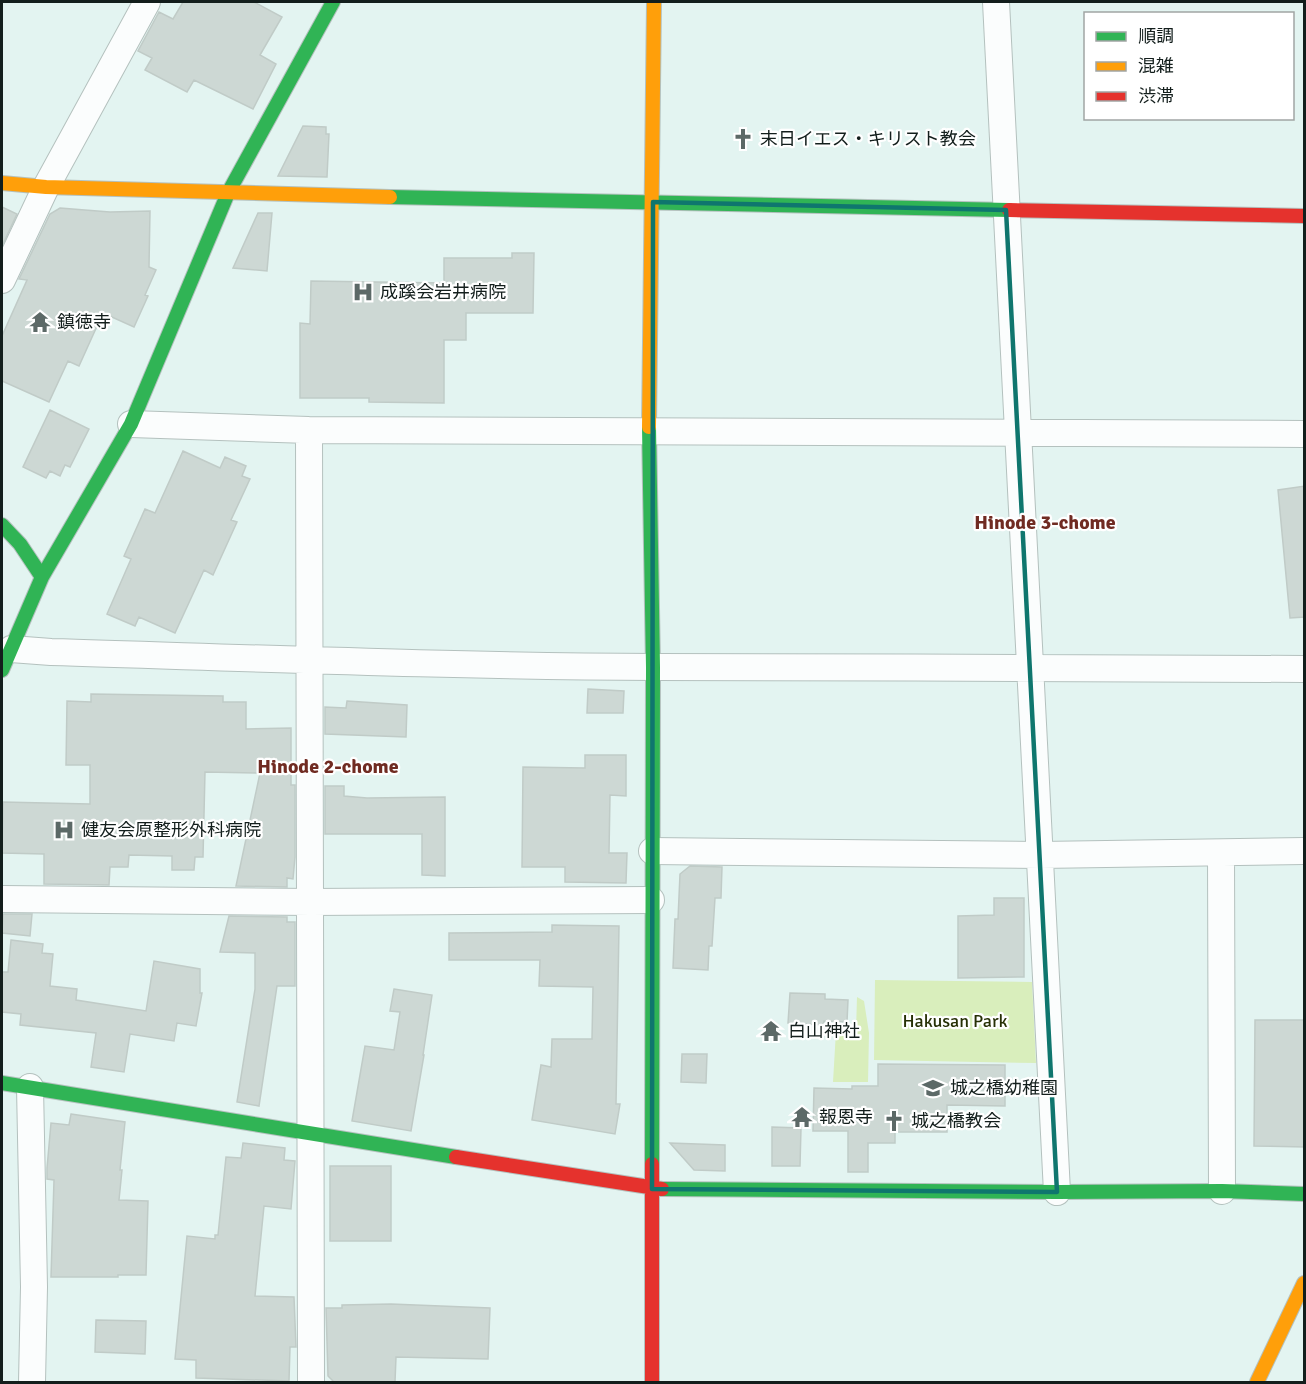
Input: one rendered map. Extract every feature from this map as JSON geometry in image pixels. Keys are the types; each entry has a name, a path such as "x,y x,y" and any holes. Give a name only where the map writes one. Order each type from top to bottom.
{"street":[{"path":"2,280 46,187 147,2"},
{"path":"6,660 42,578 131,424 228,193 333,2"},
{"path":"652,1383 653,667 650,430 654,2"},
{"path":"996,2 1057,1192"},
{"path":"2,183 46,187 228,193 1305,216"},
{"path":"131,424 309,430 1018,431 1305,434"},
{"path":"309,430 311,1383"},
{"path":"2,525 20,544 42,578"},
{"path":"6,660 51,652 653,667 1030,666 1305,669"},
{"path":"652,851 1040,855 1305,851"},
{"path":"1221,853 1222,1191"},
{"path":"2,899 311,902 651,900"},
{"path":"2,1083 652,1188 1057,1192 1222,1191 1305,1194"},
{"path":"30,1087 34,1287 32,1383"},
{"path":"1257,1383 1305,1283"}],"highlighted area":[{"path":"653,202 1006,210 1057,1192 652,1189"}],"green space":[{"name":"Hakusan Park","path":"875,980 1032,982 1036,1063 874,1060"},
{"path":"857,997 864,1001 869,1033 868,1082 833,1082 836,1031 856,1031"}],"building":[{"path":"183,2 254,2 282,17 260,55 276,64 253,109 194,80 187,92 145,70 152,58 138,51 159,12 173,19"},
{"path":"303,126 326,127 326,134 329,134 327,177 278,176"},
{"path":"2,207 17,214 2,246"},
{"path":"60,208 110,212 150,211 149,267 156,270 145,295 148,296 134,327 103,313 79,366 68,361 49,402 2,381 2,336 27,280 19,279 50,214"},
{"path":"258,213 272,213 267,271 233,268"},
{"path":"512,253 534,253 533,313 466,313 466,340 444,340 444,403 369,402 369,398 300,398 300,323 310,324 311,281 444,283 444,258 512,258"},
{"path":"50,410 89,429 70,467 65,465 60,476 50,471 46,478 23,467"},
{"path":"183,451 220,468 225,457 246,466 242,476 250,479 231,520 237,522 213,575 204,570 175,633 139,617 135,626 107,614 131,559 124,556 145,509 155,513"},
{"path":"1305,486 1305,617 1290,618 1278,490"},
{"path":"588,689 624,691 623,713 587,713"},
{"path":"91,694 223,696 223,702 246,702 246,729 291,728 291,785 295,785 295,857 293,879 287,878 287,887 236,886 260,773 205,772 203,857 195,857 194,870 172,870 172,856 129,855 128,867 110,867 109,885 44,884 44,854 2,853 3,802 90,804 90,765 66,765 67,701 91,702"},
{"path":"347,701 407,705 406,737 325,734 325,707 346,708"},
{"path":"585,755 626,755 626,796 610,795 609,853 627,853 626,883 565,882 565,867 522,867 523,767 585,768"},
{"path":"325,786 344,786 344,796 445,797 445,876 422,875 422,834 325,834"},
{"path":"690,866 722,867 721,898 715,898 708,970 673,968 680,874"},
{"path":"994,898 1024,898 1024,977 958,978 958,916 994,915"},
{"path":"3,914 32,914 30,936 2,933"},
{"path":"229,916 287,917 287,922 295,922 295,986 277,986 259,1106 237,1102 255,989 255,953 220,952"},
{"path":"552,925 619,926 616,1104 620,1104 615,1134 532,1120 541,1065 551,1067 552,1039 592,1039 593,987 539,986 540,960 449,960 449,933 552,932"},
{"path":"11,940 43,944 42,953 53,954 50,986 77,989 76,1000 146,1011 154,961 200,969 200,993 202,993 196,1026 177,1023 174,1041 130,1034 124,1072 91,1067 96,1033 20,1025 21,1014 2,1012 2,972 8,972"},
{"path":"394,989 432,995 411,1131 352,1121 365,1046 394,1050 400,1012 390,1011"},
{"path":"790,993 825,994 825,999 848,1000 847,1022 824,1021 823,1025 788,1023"},
{"path":"1255,1020 1305,1020 1305,1147 1254,1146"},
{"path":"682,1054 707,1054 706,1083 681,1082"},
{"path":"878,1064 1005,1065 1005,1106 947,1105 947,1132 895,1132 895,1143 868,1143 868,1172 848,1172 848,1131 813,1131 814,1088 852,1089 852,1086 878,1086"},
{"path":"71,1114 125,1122 119,1200 148,1201 146,1275 51,1277 54,1180 47,1179 47,1168 51,1123 69,1125"},
{"path":"772,1127 801,1128 800,1166 772,1166"},
{"path":"243,1143 285,1148 284,1160 295,1161 291,1209 264,1206 255,1296 294,1297 296,1347 290,1347 289,1381 196,1378 196,1360 175,1359 187,1236 215,1239 215,1235 218,1235 226,1157 241,1158"},
{"path":"670,1143 725,1145 725,1171 694,1170"},
{"path":"330,1166 391,1166 391,1241 330,1241"},
{"path":"391,1304 490,1308 488,1359 396,1357 395,1382 334,1382 328,1376 326,1308 342,1308 342,1305"},
{"path":"96,1320 146,1321 145,1354 95,1352"}],"traffic: fast":[{"path":"42,577 131,424 228,193 333,2"},
{"path":"390,197 1009,210"},
{"path":"649,427 653,667 652,1164"},
{"path":"2,525 20,544 42,577 2,670"},
{"path":"2,1083 456,1157"},
{"path":"662,1189 1222,1191 1304,1194"}],"traffic: slow":[{"path":"649,427 654,2"},
{"path":"2,183 46,187 390,197"},
{"path":"1257,1382 1304,1283"}],"traffic: jam":[{"path":"1009,210 1304,216"},
{"path":"456,1157 662,1189"},
{"path":"652,1164 652,1382"}],"place":[{"name":"末日イエス・キリスト教会","path":"743,139"},
{"name":"成蹊会岩井病院","path":"363,292"},
{"name":"鎮徳寺","path":"40,322"},
{"name":"健友会原整形外科病院","path":"64,830"},
{"name":"白山神社","path":"771,1031"},
{"name":"城之橋幼稚園","path":"933,1088"},
{"name":"報恩寺","path":"802,1117"},
{"name":"城之橋教会","path":"894,1121"}],"district":[{"name":"Hinode 3-chome","path":"1045,522"},
{"name":"Hinode 2-chome","path":"328,766"}]}
